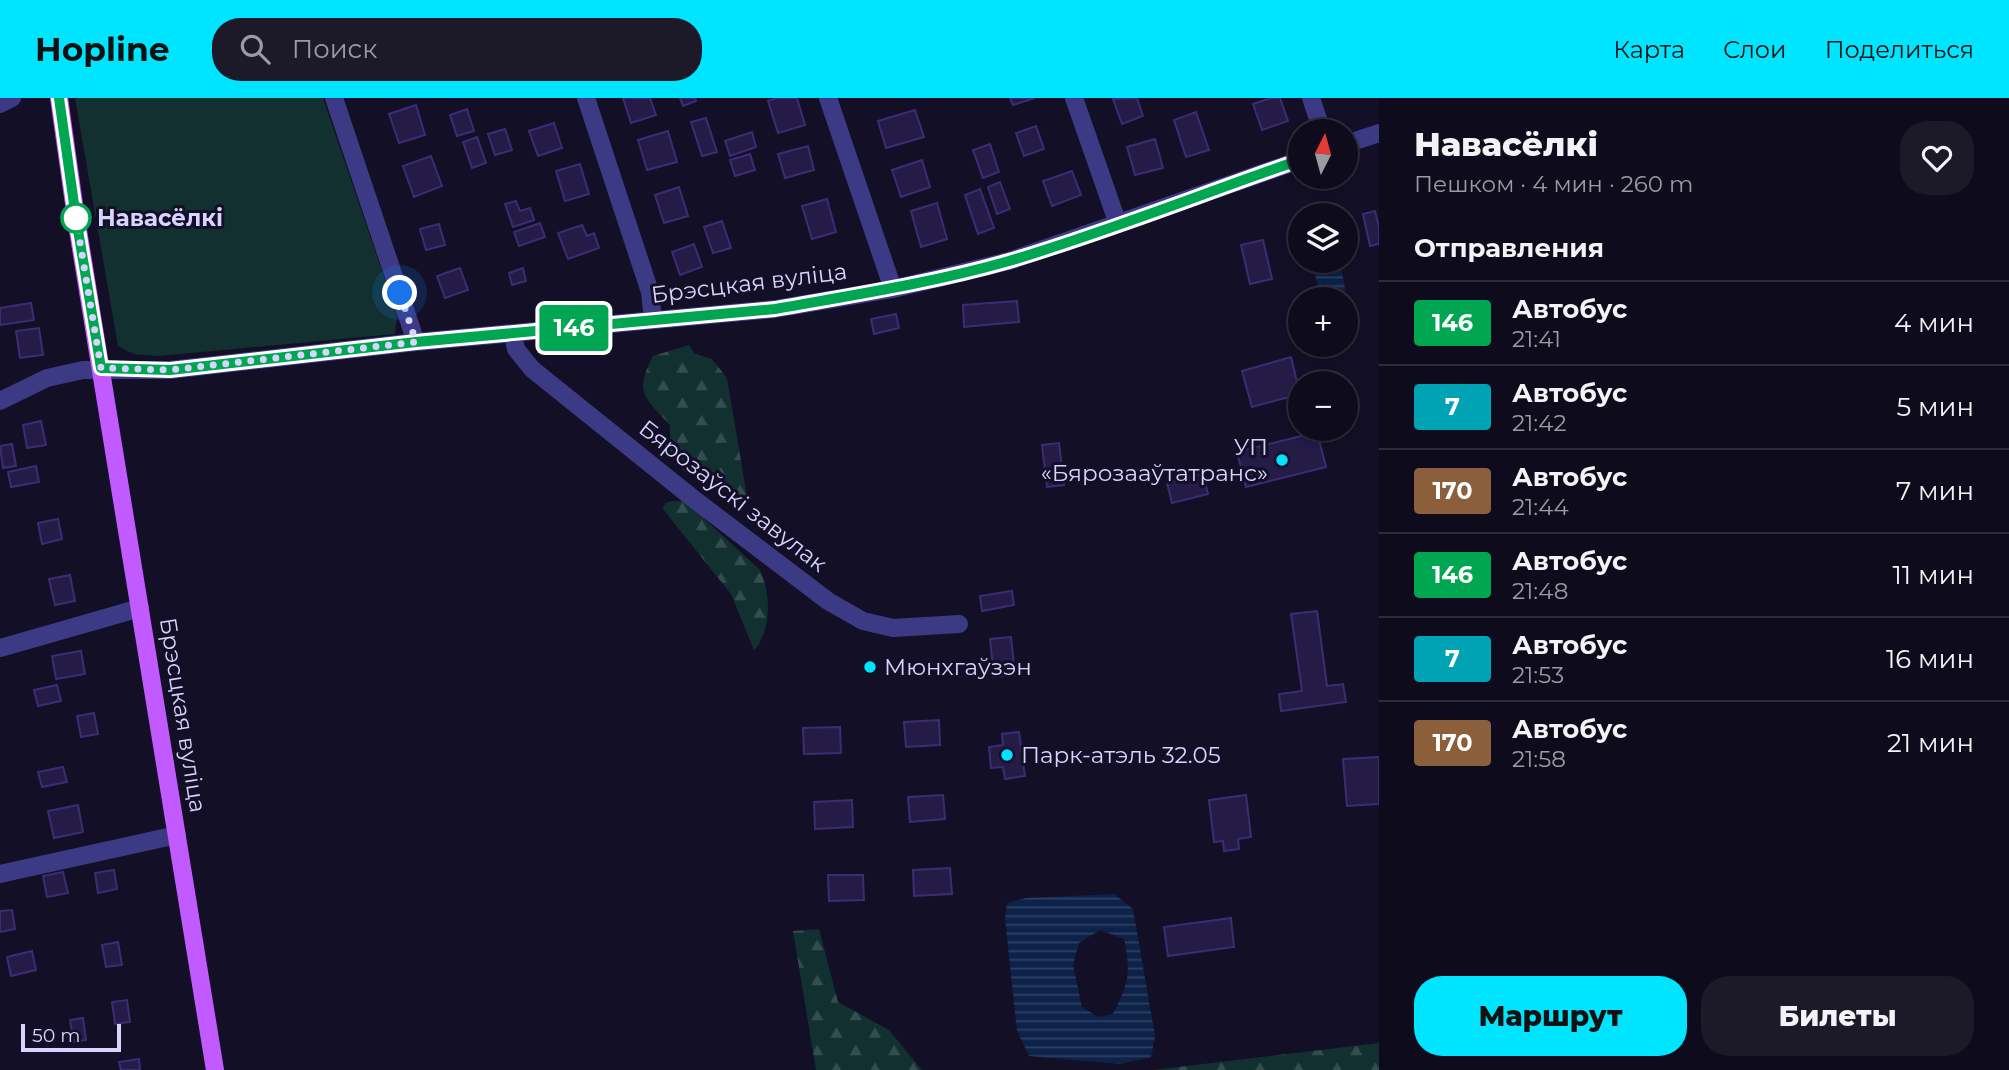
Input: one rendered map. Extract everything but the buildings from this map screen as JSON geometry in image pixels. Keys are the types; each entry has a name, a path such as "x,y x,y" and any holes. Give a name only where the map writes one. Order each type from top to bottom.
{"main road":[{"name":"Брэсцкая вуліца","path":"59,98 76,218 215,1070"}],"street":[{"path":"0,104 12,98"},
{"path":"334,98 416,342"},
{"path":"586,98 650,292 653,320"},
{"path":"828,98 893,289"},
{"path":"1073,98 1118,224"},
{"path":"1311,98 1318,119"},
{"path":"1358,140 1379,133"},
{"name":"Брэсцкая вуліца","path":"101,368 170,370 416,342 775,309 893,289 1009,261 1288,164"},
{"name":"Бярозаўскі завулак","path":"513,334 516,349 532,369 763,553 828,601 863,621 893,628 959,624"},
{"path":"0,401 47,378 83,369 101,368"},
{"path":"0,648 141,608"},
{"path":"0,874 177,835"}],"green space":[{"path":"75,98 323,98 397,315 395,334 159,356 133,354 118,346"},
{"path":"689,345 695,354 712,359 727,378 748,503 741,508 720,485 684,471 670,451 670,425 645,394 644,378 653,356"},
{"path":"685,501 760,570 766,590 768,612 764,632 754,650 731,594 663,509 665,503"},
{"path":"819,929 838,1002 889,1030 922,1070 816,1070 793,931"},
{"path":"1379,1043 1379,1070 1153,1070"}],"water":[{"path":"1315,273 1342,273 1345,287 1318,287"},
{"path":"1114,894 1133,909 1155,1036 1151,1057 1120,1064 1029,1056 1017,1031 1005,919 1007,903 1026,898","holes":["1100,930 1124,939 1128,969 1125,985 1113,1014 1098,1017 1082,1007 1073,965 1079,943"]}],"bus line":[{"name":"146","path":"59,98 101,368 170,370 416,342 775,309 893,289 1009,261 1288,164"}],"place":[{"name":"Навасёлкі","path":"76,218"},
{"name":"УП «Бярозааўтатранс»","path":"1282,460"},
{"name":"Мюнхгаўзэн","path":"870,667"},
{"name":"Парк-атэль 32.05","path":"1007,755"}],"route":[{"path":"76,218 101,368 170,370 416,342 400,293"}]}
